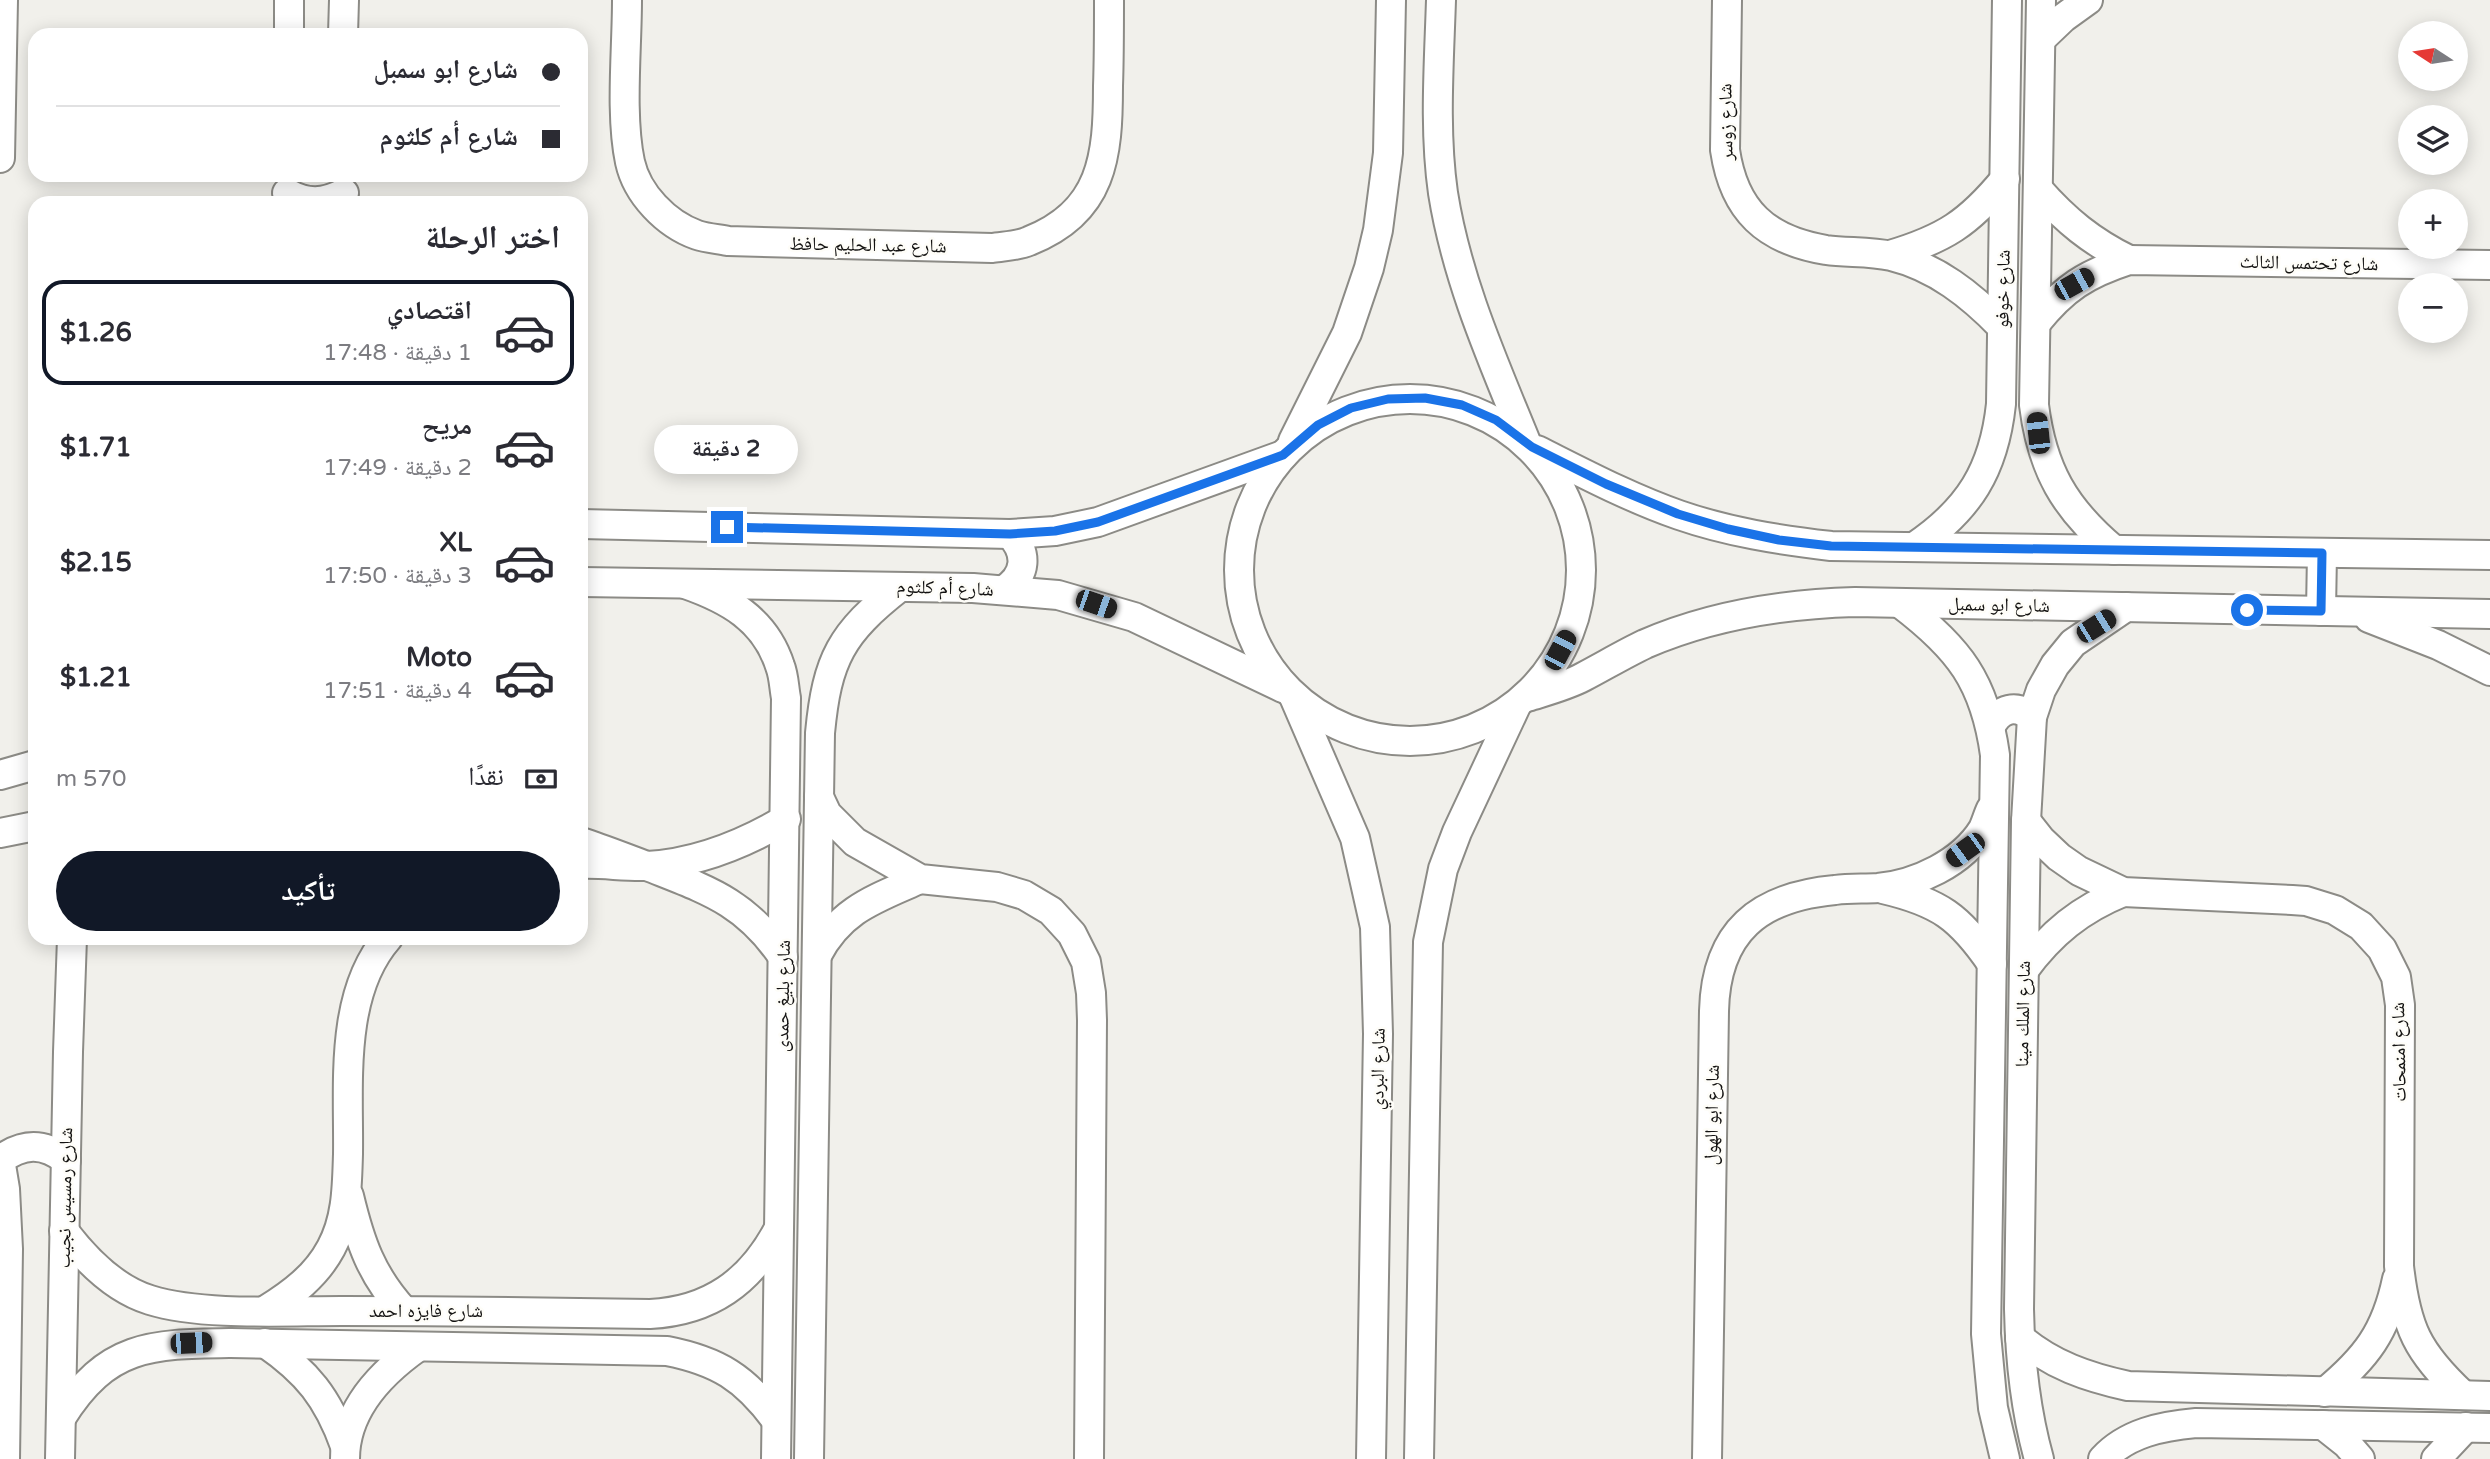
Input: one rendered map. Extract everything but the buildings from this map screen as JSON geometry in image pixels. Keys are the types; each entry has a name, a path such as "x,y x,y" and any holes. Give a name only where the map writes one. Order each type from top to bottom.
{"street":[{"path":"0,158 3,0"},
{"path":"289,0 289,28"},
{"path":"343,28 344,0"},
{"name":"شارع عبد الحليم حافظ","path":"627,0 626,131 630,164 645,194 667,219 696,235 728,242 992,248 1027,242 1059,226 1085,201 1101,170 1108,135 1109,0"},
{"path":"1391,0 1388,153 1378,230 1369,268 1347,333 1286,452 1264,481 1250,511 1241,542 1239,574 1243,606 1253,637 1268,666 1290,693 1325,719 1362,735 1402,742 1442,739 1481,727 1520,702 1551,668 1570,633 1580,594 1582,554 1574,515 1556,479 1529,445 1468,295 1451,238 1439,143 1441,0"},
{"name":"شارع زوسر","path":"1727,0 1725,150 1728,174 1738,196 1752,216 1771,232 1793,242 1826,250 1889,255 1922,266 1952,282 1979,303 2003,327"},
{"name":"شارع خوفو","path":"1914,547 1938,530 1959,510 1976,487 1989,461 1998,433 2003,327 2007,0"},
{"name":"شارع خوفو","path":"2041,0 2034,405 2043,451 2057,486 2073,510 2113,550"},
{"path":"2041,38 2088,0"},
{"name":"شارع زوسر","path":"1889,255 1924,245 1955,229 1982,206 2005,178"},
{"name":"شارع تحتمس الثالث","path":"2038,189 2079,231 2129,260"},
{"name":"شارع تحتمس الثالث","path":"2036,323 2053,302 2074,284 2098,271 2129,260 2490,265"},
{"path":"588,524 1010,534 1055,531 1098,522 1286,452 1318,425 1351,408 1388,399 1425,398 1462,405 1496,420 1529,445 1606,484 1678,514 1779,540 1831,546 2490,555"},
{"path":"2001,404 2006,413 2020,418 2029,413 2034,405"},
{"path":"588,508 618,525"},
{"path":"1004,590 1021,574 1024,563 1018,542 1010,534"},
{"path":"2321,611 2322,553"},
{"name":"شارع أم كلثوم","path":"588,582 900,587 1004,590 1058,595 1134,617 1290,693"},
{"name":"شارع بليغ حمدى","path":"685,583 716,595 745,612 767,637 780,666 786,698 776,1459"},
{"name":"شارع بليغ حمدى","path":"809,1459 820,733 831,667 849,635 872,608 900,587"},
{"name":"شارع ابو سمبل","path":"1520,702 1581,678 1645,644 1728,616 1810,604 2490,614"},
{"name":"شارع الملك مينا","path":"1901,604 1929,625 1951,647 1969,671 1982,697 1991,726 1995,755 1986,1334 1993,1408 2005,1459"},
{"name":"شارع الملك مينا","path":"2039,1459 2026,1404 2020,1338 2026,821 2032,717 2041,690 2073,643 2126,607"},
{"path":"2354,611 2438,645 2490,671"},
{"name":"شارع البردي","path":"1290,693 1355,838 1375,927 1378,1034 1371,1459"},
{"path":"1419,1459 1428,942 1443,869 1457,832 1520,702"},
{"path":"1991,726 1999,714 2012,709 2026,712 2032,717"},
{"path":"787,734 801,727 808,727 820,733"},
{"path":"819,797 827,814 855,842 920,879 997,887 1024,895 1051,911 1072,934 1086,961 1092,1020 1089,1459"},
{"name":"شارع ابو الهول","path":"1707,1459 1714,989 1720,962 1733,938 1752,918 1775,903 1802,894 1881,888 1911,881 1940,869 1965,850 1983,828 1994,800"},
{"path":"588,864 646,866 717,852 764,832 786,819"},
{"name":"شارع امنمحات","path":"2026,821 2041,840 2078,872 2123,892 2306,901 2335,910 2353,920 2382,949 2396,976 2400,1005 2399,1266 2403,1303 2415,1338 2436,1369 2477,1395"},
{"path":"0,833 28,827"},
{"path":"588,845 712,891 733,904 769,937 783,957"},
{"path":"817,955 825,938 852,911 920,879"},
{"name":"شارع ابو الهول","path":"1881,888 1914,896 1946,912 1973,936 1992,964"},
{"name":"شارع امنمحات","path":"2024,970 2039,949 2067,922 2099,902 2123,892"},
{"path":"266,1311 294,1293 314,1272 331,1248 342,1221 347,1190 350,1053 354,1014 364,978 384,945"},
{"name":"شارع رمسيس نجيب","path":"60,1459 73,947"},
{"path":"5,1459 8,1250 5,1189 0,1159 26,1146 41,1146 66,1160"},
{"path":"781,1158 814,1158"},
{"path":"347,1190 362,1245 372,1269 386,1292 404,1311"},
{"name":"شارع فايزه احمد","path":"64,1231 100,1272 147,1300 175,1307 266,1311 670,1313 724,1293 747,1275 766,1253 780,1228"},
{"name":"شارع امنمحات","path":"2325,1392 2354,1368 2377,1338 2392,1303 2399,1266"},
{"path":"1373,1306 1421,1309"},
{"path":"231,1343 225,1322 232,1310"},
{"path":"667,1351 678,1337 678,1328 670,1313"},
{"path":"2020,1338 2039,1354 2067,1369 2097,1380 2128,1386 2190,1390 2477,1395"},
{"path":"265,1343 287,1359 315,1386 336,1420 345,1452"},
{"name":"شارع فايزه احمد","path":"61,1418 76,1395 95,1374 118,1359 144,1349 171,1344 265,1343 667,1351 693,1356 718,1366 751,1389 776,1420"},
{"path":"345,1452 355,1416 371,1389 393,1365 418,1347"},
{"path":"2190,1390 2182,1397 2181,1408 2186,1418 2196,1423"},
{"path":"2103,1459 2135,1436 2165,1426 2196,1423 2478,1428"},
{"path":"2323,1425 2347,1444 2360,1459"},
{"path":"2436,1459 2478,1428"}],"route":[{"path":"727,527 1010,534 1055,531 1098,522 1283,455 1318,425 1351,408 1388,399 1425,398 1462,405 1496,420 1532,447 1606,484 1678,514 1779,540 1831,546 2322,553 2321,611 2247,610"}]}
